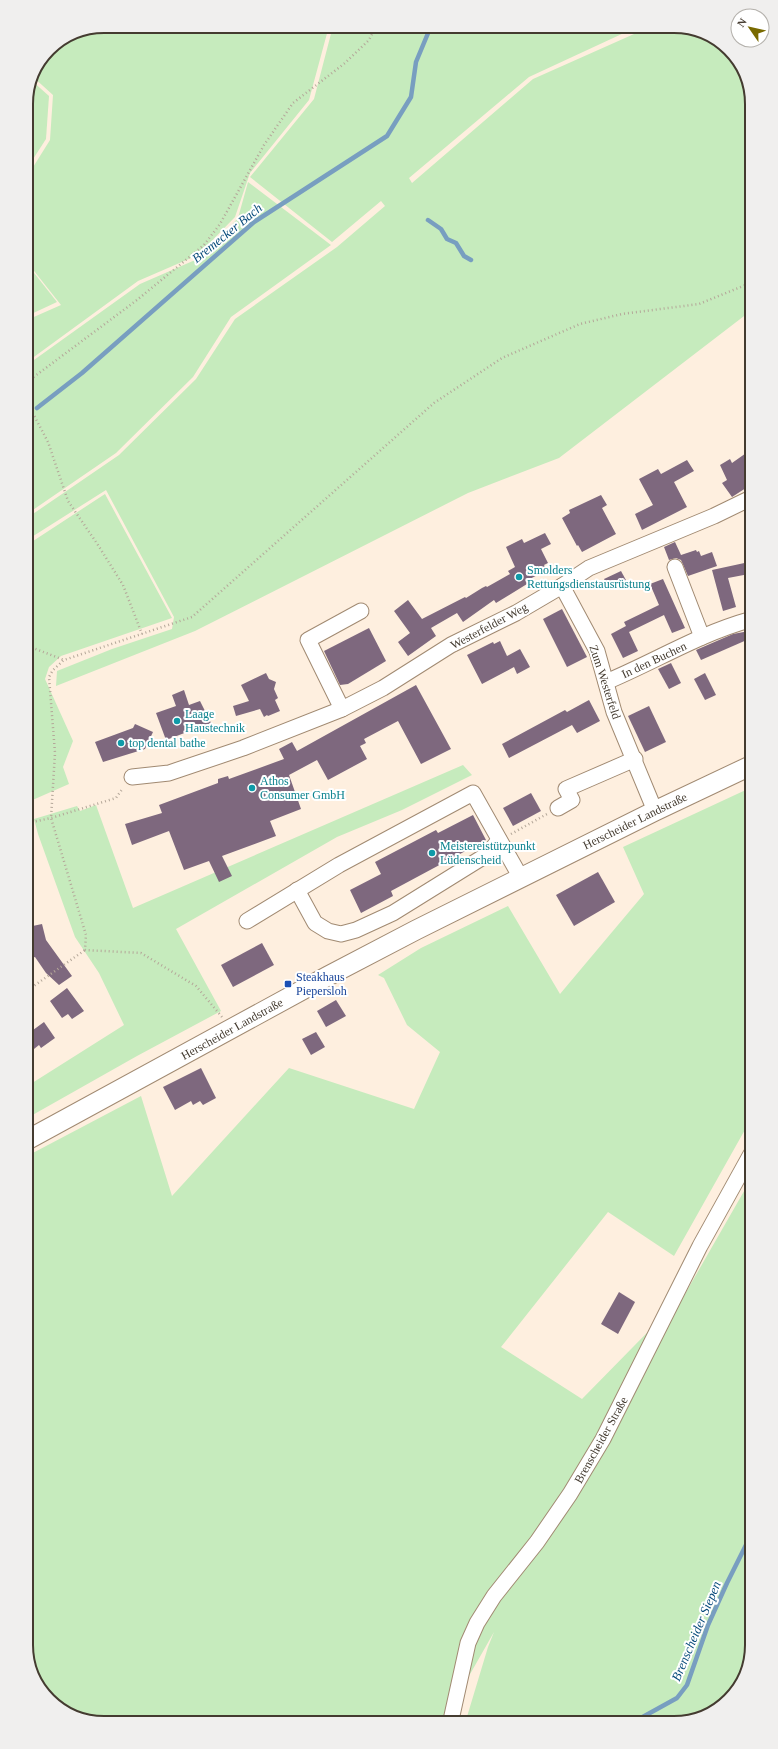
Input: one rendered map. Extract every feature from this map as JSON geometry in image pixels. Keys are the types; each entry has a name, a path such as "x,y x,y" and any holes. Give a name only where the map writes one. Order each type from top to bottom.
{"main road":[{"name":"Herscheider Landstraße","path":"33,1137 402,937 745,768"}],"street":[{"name":"Westerfelder Weg","path":"132,777 169,773 243,748 342,709 383,688 451,645 516,613 589,568 714,516 745,501"},
{"name":"In den Buchen","path":"676,567 702,637"},
{"name":"Zum Westerfeld","path":"562,586 597,651 614,712 656,811"},
{"path":"342,709 308,640 361,611"},
{"name":"In den Buchen","path":"606,682 702,637 728,626 745,621"},
{"path":"558,808 572,800 566,789 635,759"},
{"path":"246,921 339,865 474,793 521,878"},
{"path":"297,890 314,923 328,931 341,934 356,930 393,913 488,854 499,840"},
{"name":"Brenscheider Straße","path":"452,1716 468,1643 477,1623 494,1596 536,1542 570,1494 603,1439 700,1246 745,1165"}],"path":[{"path":"33,378 137,300 204,245 220,224 264,145 293,103 345,63 369,40 372,33"},
{"path":"85,950 86,935 51,818 56,753 49,677 53,670 64,660 192,617 434,403 502,358 580,324 622,314 699,304 745,285"},
{"path":"33,413 48,442 68,501 123,585 142,634"},
{"path":"33,648 64,660"},
{"path":"33,821 51,818 116,798 132,777"},
{"path":"499,840 558,808"},
{"path":"33,986 85,950 141,953 196,986 214,1008 234,1028"}],"green space":[{"path":"327,33 309,100 250,173 235,217 198,255 138,281 33,358 33,317 61,305 33,270 33,167 50,140 53,95 37,80 45,65 54,54 65,45 77,38 90,34"},
{"path":"331,33 624,33 529,77 409,178 412,183 533,79 636,33 678,33 701,38 717,48 727,57 738,73 743,86 745,104 745,315 559,458 468,493 195,631 56,686 57,671 112,649 172,629 174,617 106,490 33,536 33,514 119,455 196,379 235,319 337,247 385,206 381,201 332,242 250,177 314,99"},
{"path":"36,84 49,96 46,139 33,159 33,100"},
{"path":"248,182 331,245 231,317 193,377 116,453 33,510 33,361 140,284 202,257 238,218"},
{"path":"33,272 57,302 33,313"},
{"path":"105,494 172,618 61,656 49,667 45,679 73,741 63,767 69,784 33,800 33,541"},
{"path":"463,765 472,775 402,810 337,837 176,929 221,1011 33,1115 33,1082 124,1025 99,973 75,937 34,819 77,806 80,811 96,805 133,908"},
{"path":"745,790 745,1130 674,1256 608,1212 501,1347 582,1399 685,1294 745,1189 745,1645 744,1659 738,1676 733,1684 717,1701 701,1711 688,1715 467,1716 494,1632 446,1716 100,1716 90,1715 73,1709 51,1692 40,1676 34,1659 33,1153 141,1096 172,1196 289,1068 414,1109 440,1052 407,1025 384,978 378,975 421,948 508,906 560,994 644,894 623,847"}],"building":[{"path":"745,454 745,489 732,497 722,483 727,480 720,465 730,459 732,463"},
{"path":"687,460 694,471 674,482 687,507 642,530 635,514 653,505 639,479 658,469 661,474"},
{"path":"601,495 607,505 602,508 616,534 582,552 578,545 577,546 562,518 570,513 569,510"},
{"path":"545,533 551,544 541,549 548,563 544,565 547,570 526,581 527,584 496,603 494,600 463,622 457,613 431,628 436,636 408,656 398,642 410,633 394,611 408,600 422,619 465,597 466,598 510,574 508,571 515,567 506,547 522,539 524,543"},
{"path":"675,542 681,555 696,550 697,552 699,551 701,556 712,552 717,566 688,576 681,560 676,558 669,560 664,547"},
{"path":"745,563 745,575 728,578 736,607 723,611 712,570"},
{"path":"621,571 627,582 610,590 604,579"},
{"path":"663,579 685,628 672,633 664,615 629,632 638,651 623,658 611,634 626,626 624,622 659,605 650,584"},
{"path":"562,609 587,657 567,667 543,619"},
{"path":"369,628 386,661 348,684 340,685 324,651"},
{"path":"745,632 745,641 701,660 696,650 733,634"},
{"path":"500,641 507,656 520,649 530,667 517,674 514,667 482,684 467,655 493,642 494,644"},
{"path":"671,663 681,683 669,689 658,669"},
{"path":"266,673 269,679 276,682 274,689 278,698 275,700 280,711 264,717 260,709 236,716 233,706 249,701 241,685"},
{"path":"705,673 716,695 705,700 694,679"},
{"path":"416,685 451,749 421,764 398,721 364,739 366,743 360,746 367,759 328,780 317,760 289,775 301,809 270,821 276,836 222,856 232,876 219,882 209,861 184,870 169,831 132,845 125,824 162,813 159,805 218,783 218,779 228,776 229,779 284,759 279,749 292,742 297,751"},
{"name":"Laage Haustechnik","path":"184,690 189,705 200,701 211,723 166,740 156,713 176,706 172,695"},
{"path":"589,700 600,721 577,733 572,725 509,758 502,744 565,710 567,712"},
{"path":"649,706 666,742 645,752 628,716"},
{"name":"top dental bathe","path":"135,724 153,732 145,749 103,762 95,742 133,728"},
{"path":"531,793 541,811 513,826 503,808"},
{"name":"Meistereistützpunkt Lüdenscheid","path":"473,815 486,840 391,891 393,896 361,913 350,890 381,874 375,862 436,830 438,833"},
{"path":"598,872 615,902 574,926 556,895"},
{"path":"42,924 46,940 72,976 59,985 46,973 35,957 33,958 33,926"},
{"path":"262,943 274,965 233,987 221,965"},
{"path":"67,988 84,1011 72,1019 68,1014 62,1018 50,1001"},
{"path":"336,1000 346,1016 326,1027 317,1011"},
{"path":"44,1022 55,1038 41,1048 39,1045 33,1050 33,1030"},
{"path":"316,1032 325,1047 311,1055 302,1039"},
{"path":"201,1068 216,1098 203,1105 200,1101 193,1105 191,1101 175,1110 163,1087"},
{"path":"619,1292 635,1302 618,1334 601,1324"}],"waterway":[{"name":"Bremecker Bach","path":"37,408 82,373 254,222 387,136 411,97 416,62 428,33"},
{"path":"428,220 441,229 447,239 456,243 464,256 471,260"},
{"name":"Brenscheider Siepen","path":"644,1716 677,1698 687,1685 708,1625 745,1547"}],"place":[{"name":"Smolders Rettungsdienstausrüstung","path":"519,577"},
{"name":"Laage Haustechnik","path":"177,721"},
{"name":"top dental bathe","path":"121,743"},
{"name":"Athos Consumer GmbH","path":"252,788"},
{"name":"Meistereistützpunkt Lüdenscheid","path":"432,853"},
{"name":"Steakhaus Piepersloh","path":"288,984"}]}
